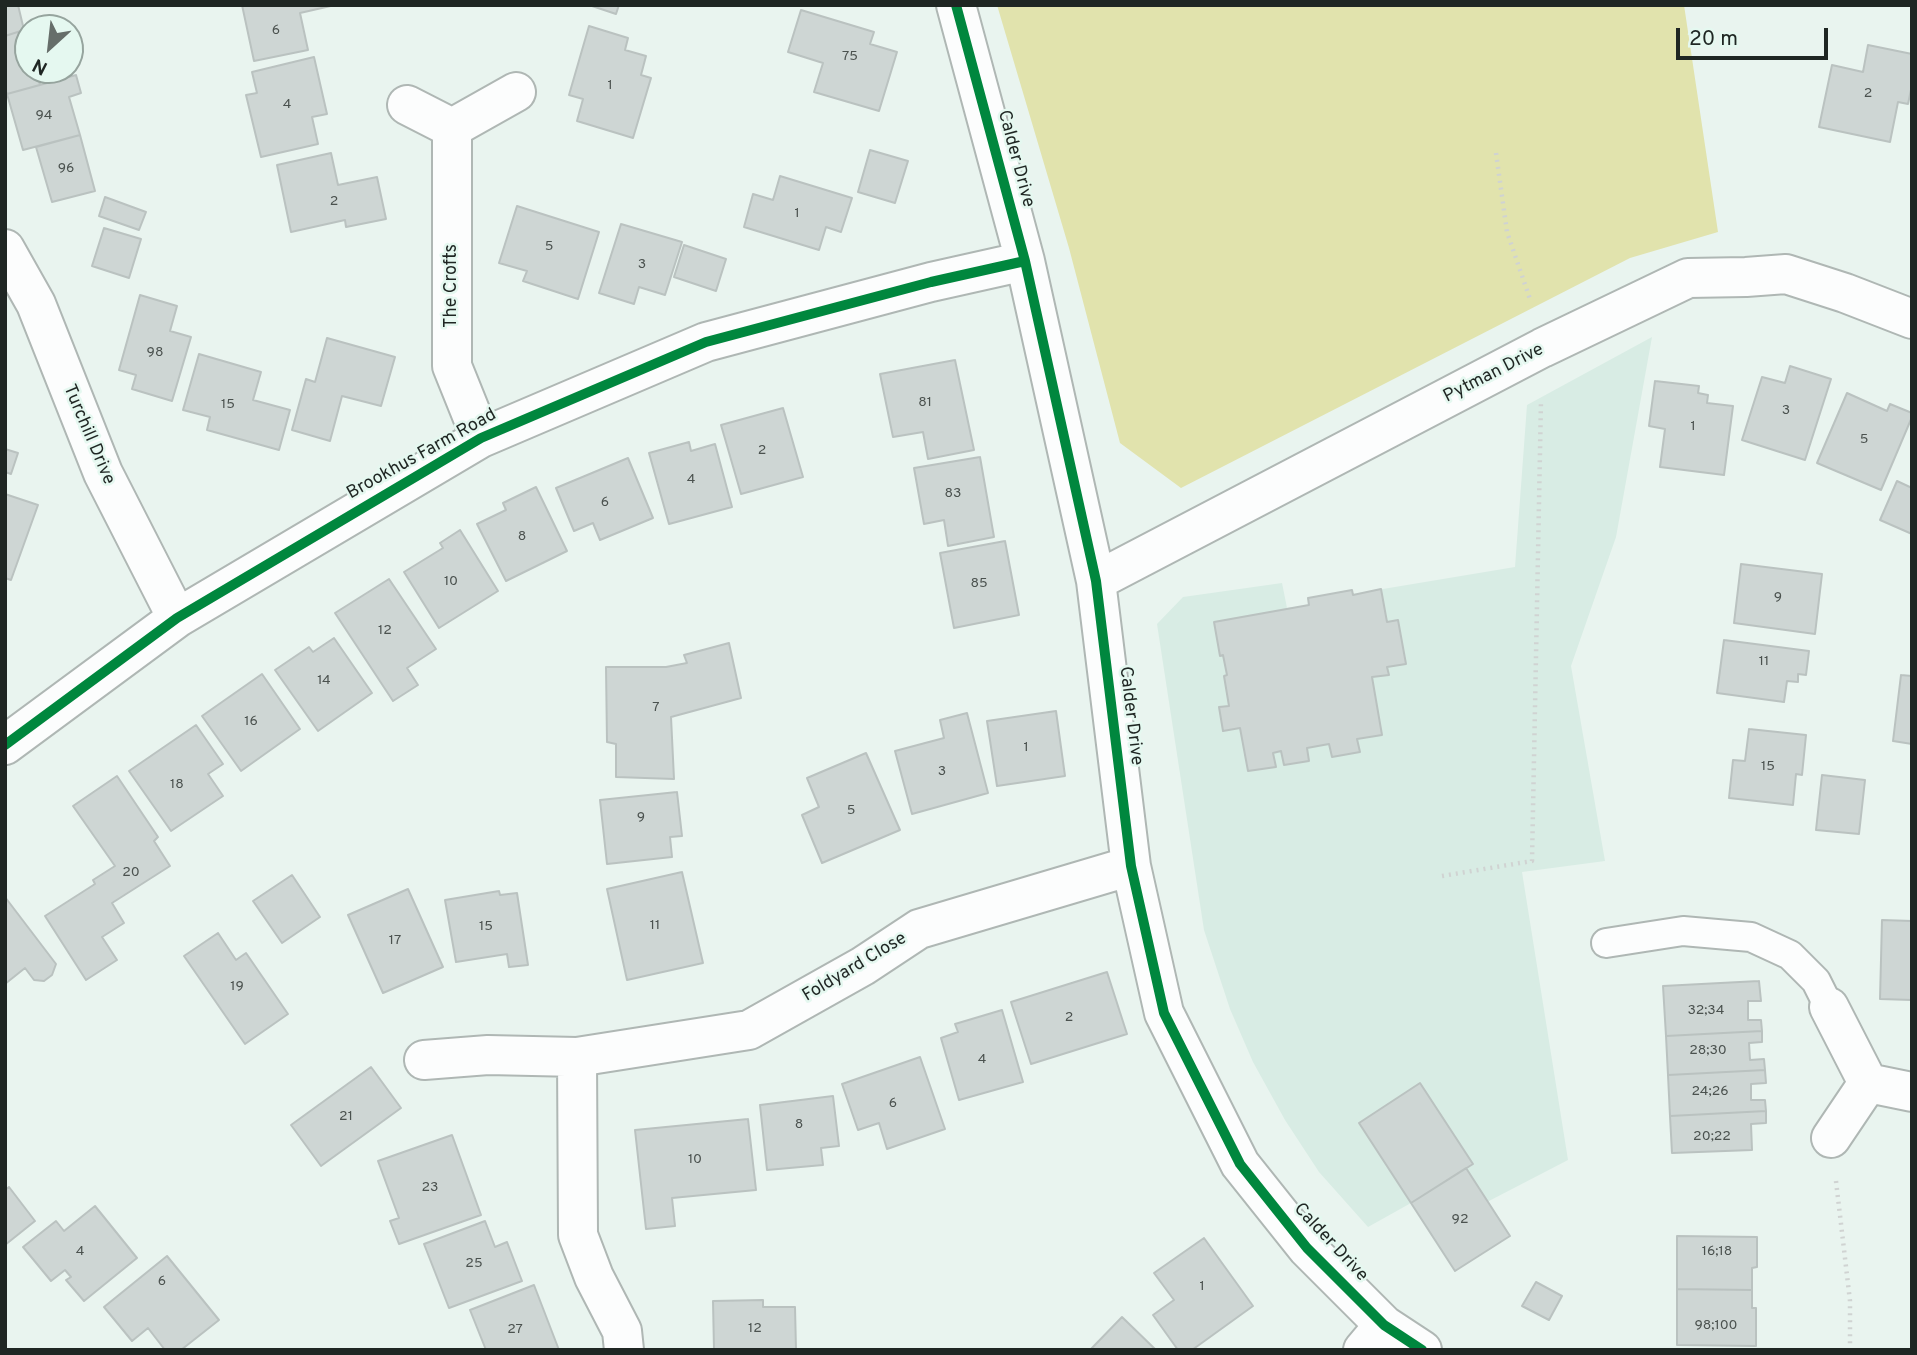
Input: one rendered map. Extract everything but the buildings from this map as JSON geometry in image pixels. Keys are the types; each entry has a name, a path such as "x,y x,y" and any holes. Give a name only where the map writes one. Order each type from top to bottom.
{"street":[{"name":"Calder Drive","path":"956,5 1025,261 1096,581 1131,866 1164,1013 1240,1164 1374,1337 1422,1350"},
{"path":"407,105 452,128 516,92"},
{"name":"The Crofts","path":"452,128 452,366 481,438"},
{"name":"Turchill Drive","path":"5,249 36,304 103,473 177,618"},
{"name":"Brookhus Farm Road","path":"5,745 177,618 481,438 706,342 931,282 1025,261"},
{"name":"Pytman Drive","path":"1096,581 1542,348 1688,278 1786,274 1845,293 1912,320"},
{"name":"Foldyard Close","path":"424,1060 488,1055 577,1057 749,1030 863,966 919,929 1131,866"},
{"path":"1829,1007 1868,1083"},
{"path":"577,1057 578,1235 594,1277 621,1331 624,1350"},
{"path":"1868,1083 1912,1092"},
{"path":"1831,1138 1868,1083"}],"lane":[{"path":"1606,943 1683,931 1751,937 1790,955 1816,981 1829,1007"}],"path":[{"path":"1442,876 1532,861 1542,348 1529,294 1507,232 1496,153"},
{"path":"1831,1138 1850,1301 1850,1350"}],"shaded area":[{"path":"1652,337 1616,537 1571,666 1605,861 1522,872 1568,1160 1487,1202 1411,1203 1368,1227 1319,1172 1285,1120 1253,1062 1230,1009 1204,930 1157,624 1183,597 1282,583 1287,608 1309,605 1308,598 1352,590 1353,594 1515,567 1527,405"}],"green space":[{"path":"997,5 1684,5 1718,232 1630,258 1181,488 1120,443 1069,248"}],"cycle path":[{"path":"956,5 1025,261 1096,581 1131,866 1164,1013 1240,1164 1307,1248 1384,1325 1422,1350"},
{"path":"5,745 177,618 481,438 706,342 931,282 1025,261"}]}
